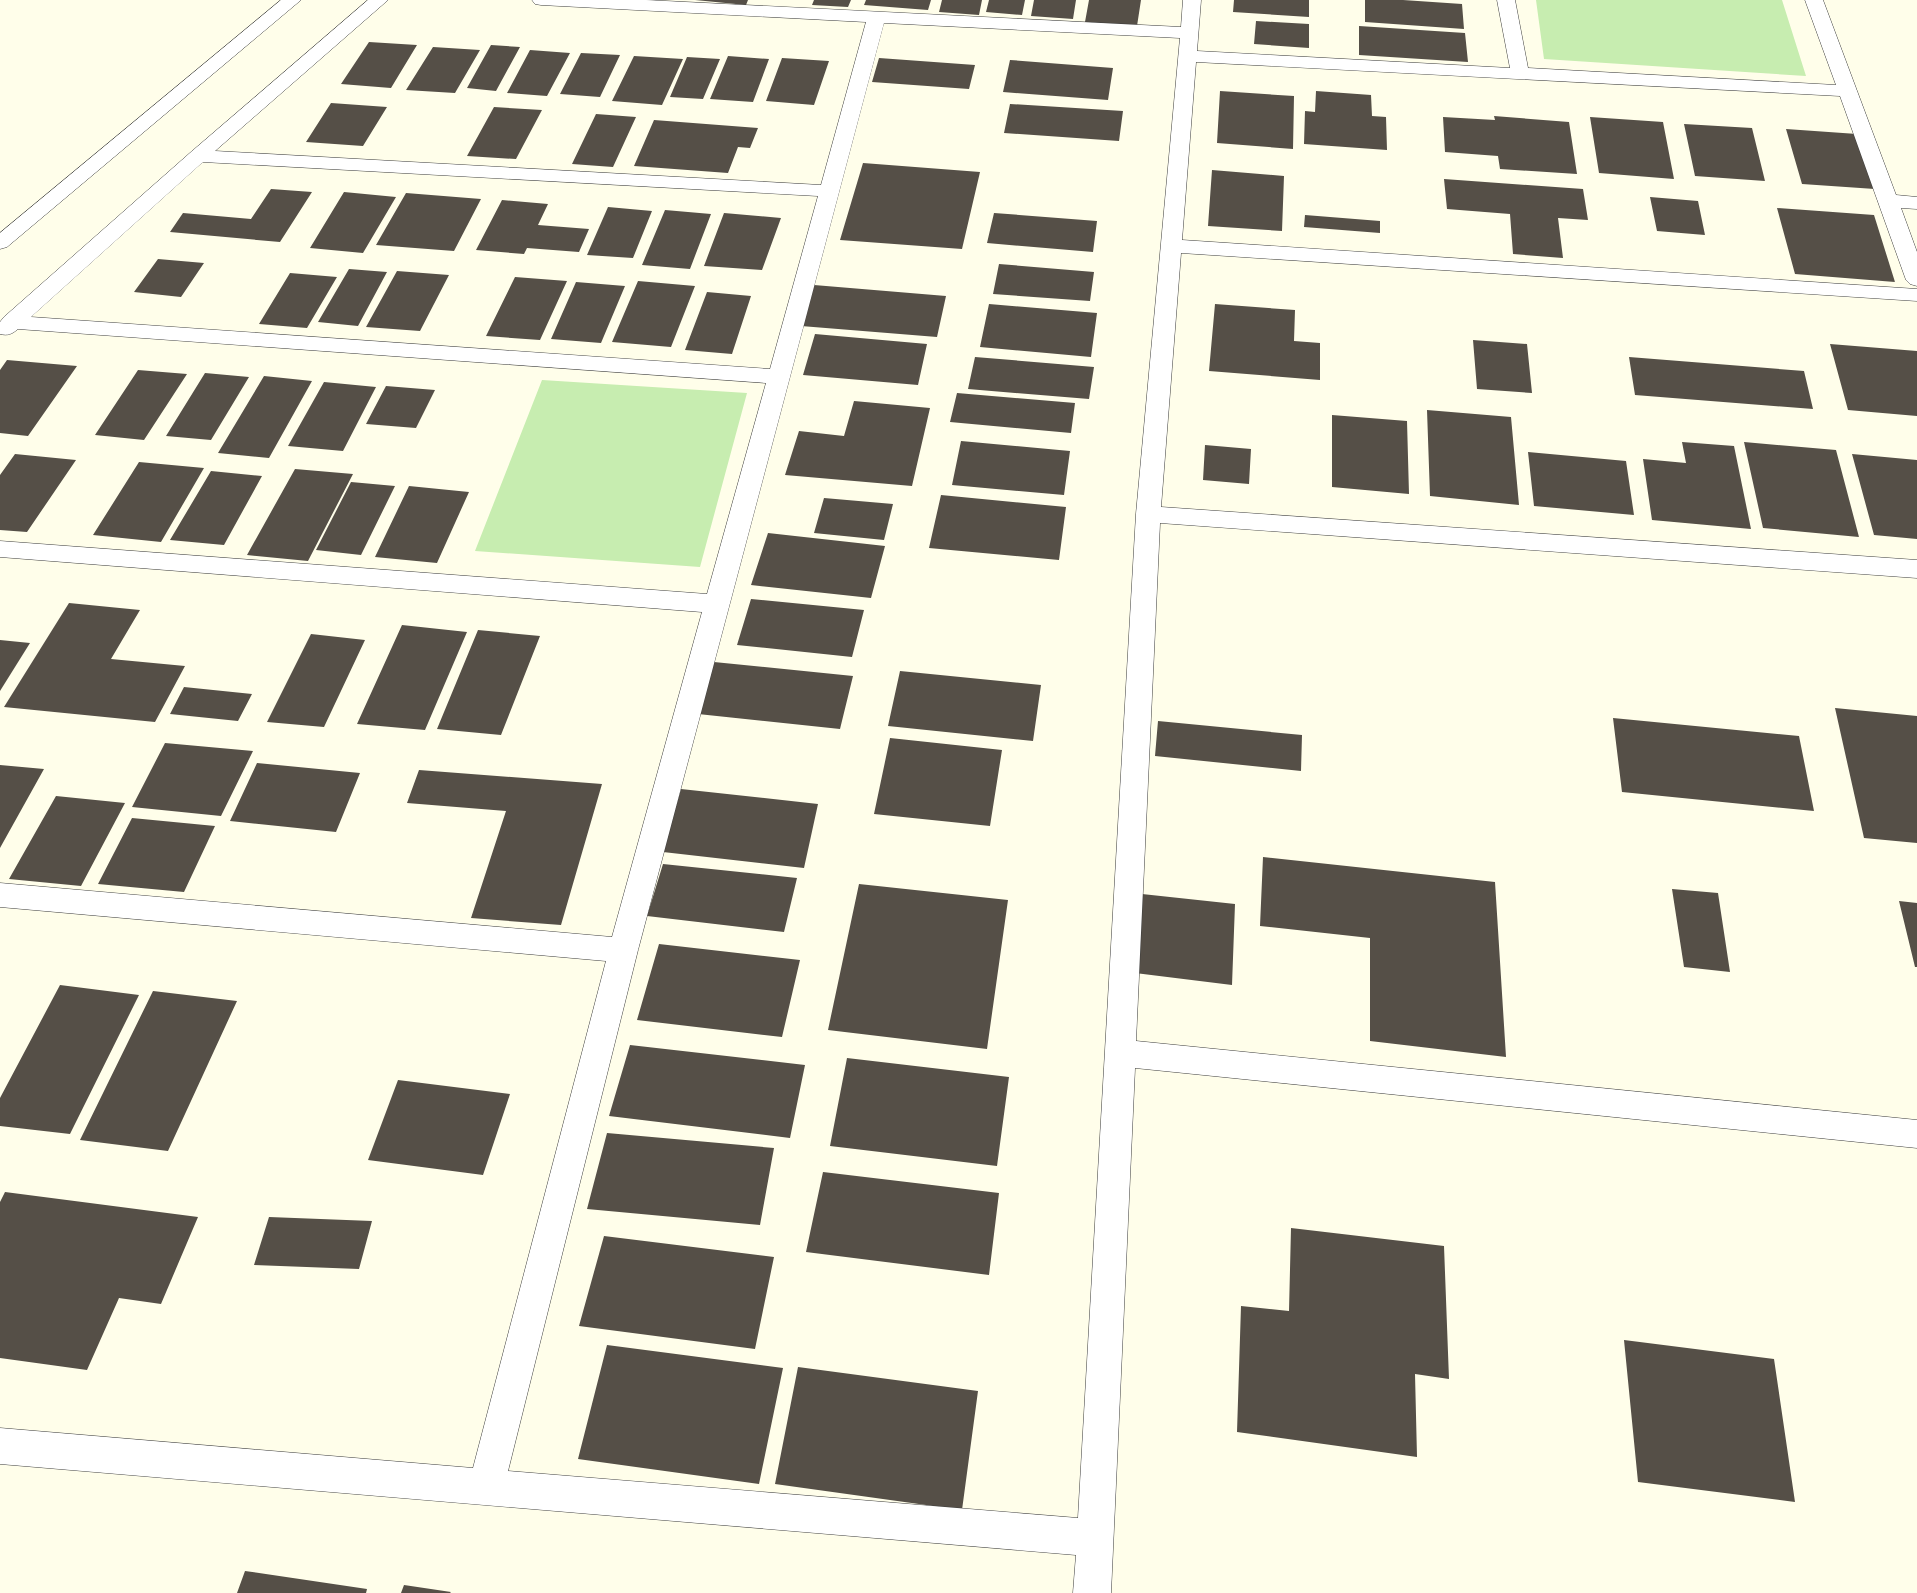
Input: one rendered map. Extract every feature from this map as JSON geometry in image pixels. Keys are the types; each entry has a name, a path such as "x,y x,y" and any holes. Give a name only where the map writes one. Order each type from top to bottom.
{"street":[{"path":"0,243 292,0"},
{"path":"6,327 198,156 379,0"},
{"path":"541,0 1190,33"},
{"path":"1092,1593 1148,514 1192,0"},
{"path":"1506,0 1520,74"},
{"path":"1814,0 1917,280"},
{"path":"486,1487 624,950 876,18"},
{"path":"1187,56 1848,91"},
{"path":"198,156 829,191"},
{"path":"1888,201 1917,203"},
{"path":"1171,246 1917,295"},
{"path":"6,327 779,377"},
{"path":"1148,514 1917,569"},
{"path":"0,549 717,604"},
{"path":"0,895 624,950"},
{"path":"1120,1053 1917,1134"},
{"path":"0,1446 1094,1538"}],"green space":[{"path":"1536,0 1782,0 1806,76 1544,59"},
{"path":"542,380 747,393 700,567 475,551"}],"building":[{"path":"695,0 748,0 746,5"},
{"path":"814,0 851,0 848,7 812,5"},
{"path":"866,0 931,0 928,10 864,5"},
{"path":"942,0 982,0 979,15 939,12"},
{"path":"989,0 1025,0 1022,15 986,12"},
{"path":"1034,0 1076,0 1073,19 1031,16"},
{"path":"1089,0 1141,0 1137,26 1085,22"},
{"path":"1234,0 1309,0 1309,17 1233,12"},
{"path":"1365,0 1403,0 1462,4 1464,29 1365,22"},
{"path":"1256,21 1309,24 1309,48 1254,44"},
{"path":"1359,26 1465,33 1468,62 1359,55"},
{"path":"369,42 417,45 391,88 341,84"},
{"path":"491,45 520,47 496,91 467,88"},
{"path":"433,47 480,50 455,93 406,90"},
{"path":"530,50 570,53 547,96 507,93"},
{"path":"581,53 620,55 600,97 560,94"},
{"path":"634,56 683,59 662,105 612,101"},
{"path":"728,56 769,59 753,102 710,99"},
{"path":"687,57 720,59 703,99 670,97"},
{"path":"782,58 829,61 814,105 766,101"},
{"path":"879,58 975,65 969,89 872,82"},
{"path":"1010,60 1113,68 1108,100 1003,92"},
{"path":"1220,91 1294,96 1293,149 1217,143"},
{"path":"1316,91 1371,95 1372,116 1386,117 1387,150 1304,144 1305,111 1315,112"},
{"path":"331,103 387,107 363,146 306,142"},
{"path":"1010,104 1123,111 1119,141 1004,133"},
{"path":"494,107 542,110 516,159 467,156"},
{"path":"596,114 636,117 613,167 572,164"},
{"path":"1494,116 1569,122 1577,174 1500,169 1498,156 1445,152 1443,117 1495,120"},
{"path":"1590,117 1663,122 1674,179 1599,173"},
{"path":"654,120 758,128 750,148 738,147 728,173 634,166"},
{"path":"1684,124 1752,128 1765,181 1695,176"},
{"path":"1786,129 1857,134 1875,189 1802,184"},
{"path":"863,163 980,172 962,249 840,240"},
{"path":"1212,170 1284,176 1282,231 1208,226"},
{"path":"1444,179 1583,189 1588,220 1558,218 1563,258 1513,254 1510,214 1447,209"},
{"path":"271,189 312,192 280,242 170,232 183,213 251,219"},
{"path":"344,192 396,197 363,253 310,248"},
{"path":"406,193 481,199 454,251 376,245"},
{"path":"1650,197 1698,201 1705,235 1657,231"},
{"path":"502,200 548,204 538,225 589,229 579,252 527,248 524,254 476,250"},
{"path":"608,207 652,211 633,258 587,255"},
{"path":"1777,208 1874,215 1895,282 1795,274"},
{"path":"665,210 711,214 690,269 642,265"},
{"path":"724,213 781,218 762,270 704,266"},
{"path":"994,213 1097,221 1093,252 987,243"},
{"path":"1305,215 1380,221 1380,233 1304,227"},
{"path":"158,259 204,263 181,297 134,292"},
{"path":"999,264 1094,272 1090,301 993,294"},
{"path":"349,269 387,272 358,326 318,322"},
{"path":"397,271 449,275 420,331 366,327"},
{"path":"290,273 337,277 307,328 259,324"},
{"path":"515,277 567,281 540,340 486,336"},
{"path":"638,281 695,286 671,347 612,342"},
{"path":"576,282 625,286 601,343 551,339"},
{"path":"814,285 946,296 937,337 801,326"},
{"path":"707,292 751,296 732,354 685,350"},
{"path":"989,304 1097,313 1091,357 980,347"},
{"path":"1215,304 1295,310 1294,341 1320,343 1320,380 1209,371"},
{"path":"815,334 927,344 918,385 803,375"},
{"path":"1473,340 1527,344 1532,393 1477,389"},
{"path":"1830,344 1917,351 1917,416 1848,410"},
{"path":"975,357 1094,367 1089,399 968,389"},
{"path":"1629,357 1804,371 1813,409 1635,395"},
{"path":"7,360 77,366 28,436 0,433 0,370"},
{"path":"138,370 187,374 144,440 95,435"},
{"path":"205,373 249,377 211,440 166,436"},
{"path":"264,376 312,381 269,458 218,453"},
{"path":"324,382 376,387 343,451 288,446"},
{"path":"386,386 435,390 416,428 366,424"},
{"path":"957,393 1075,403 1071,433 950,422"},
{"path":"854,401 930,408 912,486 785,475 799,431 844,436"},
{"path":"1427,410 1511,417 1519,505 1430,496"},
{"path":"1332,415 1407,421 1409,494 1332,487"},
{"path":"961,441 1070,451 1064,495 952,485"},
{"path":"1682,442 1734,446 1751,529 1652,520 1643,459 1686,463"},
{"path":"1744,442 1836,450 1859,537 1763,528"},
{"path":"1205,445 1251,449 1249,484 1203,480"},
{"path":"1528,452 1626,461 1634,515 1534,506"},
{"path":"15,454 76,460 27,532 0,530 0,475"},
{"path":"1852,454 1917,460 1917,539 1874,535"},
{"path":"139,462 204,468 161,542 93,535"},
{"path":"295,469 353,474 308,561 247,555"},
{"path":"211,471 262,476 224,545 170,540"},
{"path":"351,482 395,486 361,555 316,550"},
{"path":"409,486 469,492 437,563 375,557"},
{"path":"941,495 1066,507 1059,560 929,548"},
{"path":"824,498 893,504 884,540 814,533"},
{"path":"768,533 885,546 871,598 751,585"},
{"path":"751,599 864,610 852,657 737,645"},
{"path":"69,603 140,610 111,659 185,666 155,722 4,707"},
{"path":"402,625 467,632 425,730 357,724"},
{"path":"478,630 540,636 501,735 437,729"},
{"path":"311,634 365,640 324,727 267,722"},
{"path":"0,640 30,643 0,691"},
{"path":"714,662 853,676 840,729 698,714"},
{"path":"900,671 1041,685 1033,741 888,726"},
{"path":"184,687 252,694 238,721 170,714"},
{"path":"1835,708 1917,716 1917,843 1864,838"},
{"path":"1613,718 1799,736 1814,811 1622,792"},
{"path":"1158,721 1302,735 1301,771 1155,756"},
{"path":"890,738 1002,750 990,826 874,814"},
{"path":"165,743 253,751 221,816 132,807"},
{"path":"257,763 360,773 336,832 230,821"},
{"path":"0,765 44,769 0,848"},
{"path":"419,770 602,784 561,925 471,918 506,811 407,803"},
{"path":"681,789 818,804 804,868 663,852"},
{"path":"56,796 125,803 81,886 9,879"},
{"path":"132,818 215,826 184,892 98,884"},
{"path":"1263,857 1495,882 1506,1057 1370,1041 1370,938 1260,926"},
{"path":"663,864 797,878 784,932 647,916"},
{"path":"859,884 1008,900 987,1049 828,1030"},
{"path":"1672,889 1718,893 1730,972 1684,967"},
{"path":"1142,894 1235,904 1232,985 1135,973"},
{"path":"1899,901 1917,903 1917,967 1915,967"},
{"path":"659,944 800,960 782,1037 637,1020"},
{"path":"60,985 139,995 70,1134 0,1126 0,1098"},
{"path":"153,991 237,1001 168,1151 80,1140"},
{"path":"630,1045 805,1065 790,1138 609,1116"},
{"path":"847,1058 1009,1077 997,1166 830,1146"},
{"path":"398,1080 510,1094 483,1175 368,1160"},
{"path":"607,1133 774,1148 760,1225 587,1209"},
{"path":"823,1172 999,1193 989,1275 806,1252"},
{"path":"5,1192 198,1217 161,1304 119,1298 87,1370 0,1358 0,1202"},
{"path":"269,1217 372,1221 359,1269 254,1265"},
{"path":"1291,1228 1444,1246 1449,1379 1415,1374 1417,1457 1237,1432 1241,1306 1289,1311"},
{"path":"604,1236 774,1257 755,1349 579,1326"},
{"path":"1624,1340 1774,1359 1795,1502 1638,1482"},
{"path":"607,1345 783,1368 759,1484 578,1459"},
{"path":"798,1367 978,1391 962,1510 775,1484"},
{"path":"245,1571 367,1589 366,1593 237,1593"},
{"path":"404,1585 451,1592 401,1593"}]}
